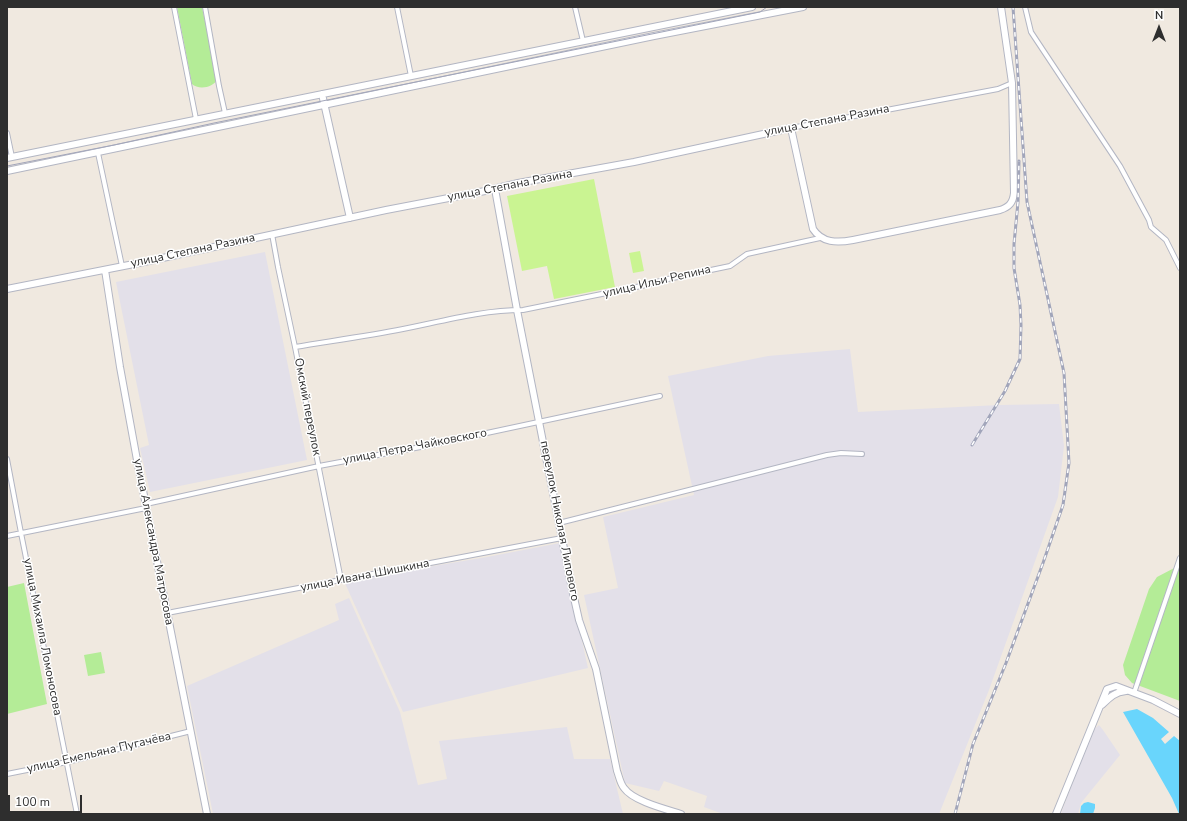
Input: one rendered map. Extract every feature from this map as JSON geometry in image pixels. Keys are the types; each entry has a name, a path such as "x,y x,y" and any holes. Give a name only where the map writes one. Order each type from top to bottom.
{"street":[{"path":"174,7 196,119"},
{"path":"205,7 225,113"},
{"path":"398,7 411,76 415,87"},
{"path":"574,7 583,41"},
{"path":"10,157 752,7"},
{"path":"7,171 415,87 768,10 803,7"},
{"path":"1001,7 1012,83"},
{"path":"1025,7 1031,32 1120,166 1149,220 1151,227 1164,238 1180,268"},
{"name":"улица Степана Разина","path":"7,289 105,270 350,218 634,162 791,128 998,89 1012,83"},
{"name":"улица Ильи Репина","path":"295,347 374,334 458,317 517,310 646,286 668,279 730,266 747,254 820,238 832,242 853,240 1004,209 1012,203 1014,193 1012,83"},
{"path":"322,94 350,218"},
{"path":"791,128 813,229 820,238"},
{"path":"7,133 10,157 15,170"},
{"path":"98,153 122,266"},
{"name":"переулок Николая Липового","path":"496,189 517,310 579,620 596,670 620,782 626,791 634,797 680,814"},
{"name":"Омский переулок","path":"272,234 341,580"},
{"name":"улица Александра Матросова","path":"105,270 120,366 146,506 208,814"},
{"name":"улица Петра Чайковского","path":"7,536 319,466 426,446 660,396"},
{"path":"559,523 827,455 841,453 862,454"},
{"name":"улица Михаила Ломоносова","path":"7,459 77,814"},
{"name":"улица Ивана Шишкина","path":"167,613 562,538"},
{"path":"1131,692 1180,558"},
{"path":"1056,814 1100,707 1110,697 1119,692 1131,692 1153,700 1180,714"},
{"name":"улица Емельяна Пугачёва","path":"7,774 66,762 191,731"}],"shaded area":[{"path":"265,252 307,460 150,492 140,448 149,445 116,282"},
{"path":"850,349 858,412 999,405 1059,404 1064,446 1058,497 989,690 939,814 723,814 704,807 707,796 664,781 659,791 625,783 584,595 618,588 603,517 694,495 668,376 768,356"},
{"path":"560,543 588,668 403,712 344,581"},
{"path":"349,598 400,712 418,785 447,779 439,741 567,727 574,759 610,759 623,814 213,814 187,686 339,620 335,604"},
{"path":"1099,725 1120,755 1081,803 1078,814 1061,814 1091,732"}],"green space":[{"path":"177,7 202,7 217,79 209,86 198,87 192,84"},
{"path":"594,179 615,287 554,299 547,266 522,271 507,196"},
{"path":"640,251 644,271 633,273 629,253"},
{"path":"1180,565 1180,701 1132,683 1125,675 1123,665 1149,589 1157,577"},
{"path":"24,583 47,704 7,714 7,587"},
{"path":"101,652 105,673 88,676 84,655"}],"water":[{"path":"1137,709 1153,718 1169,732 1161,739 1165,744 1174,736 1180,741 1180,814 1123,712"},
{"path":"1088,802 1095,804 1093,814 1080,814 1081,806"}],"tram line":[{"path":"7,166 760,12 767,7"}],"railway":[{"path":"955,814 973,744 1006,663 1063,505 1069,463 1064,373 1027,202 1013,7"},
{"path":"972,445 1005,391 1020,359 1020,305 1014,268 1019,161"}]}
